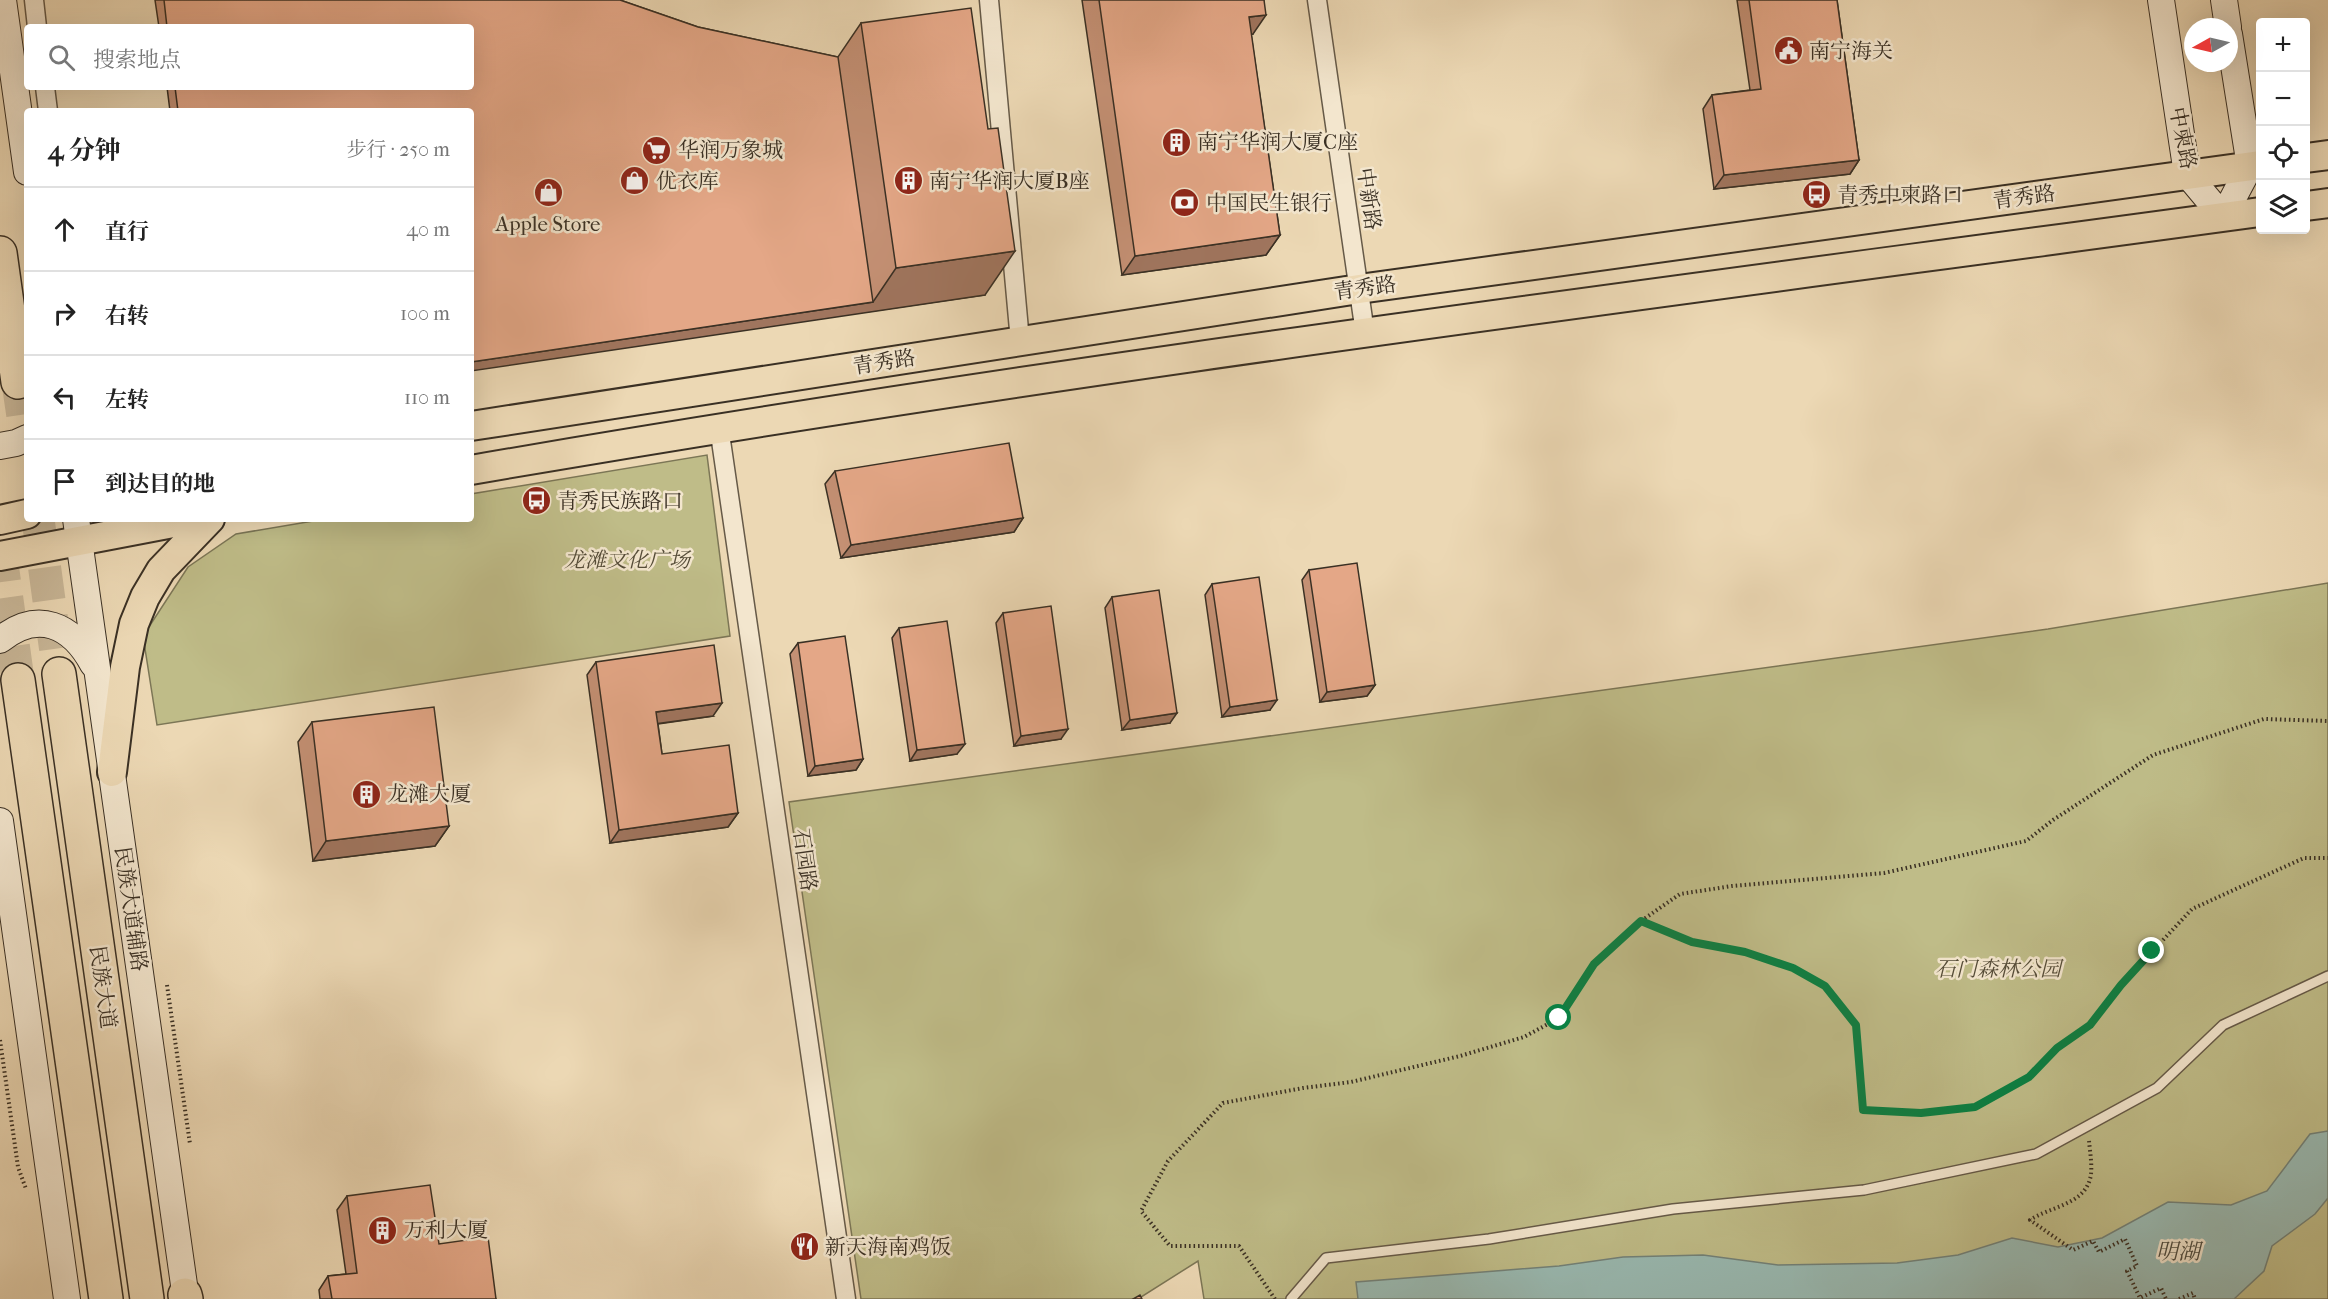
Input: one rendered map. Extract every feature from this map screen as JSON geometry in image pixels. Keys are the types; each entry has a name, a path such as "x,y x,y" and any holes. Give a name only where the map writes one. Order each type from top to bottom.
{"highway":[{"path":"0,253 18,382"},
{"name":"民族大道","path":"59,674 147,1299"},
{"name":"民族大道","path":"18,680 106,1299"}],"main road":[{"path":"2310,157 2328,155"},
{"name":"青秀路","path":"474,426 1359,289 2255,166"},
{"path":"2310,205 2328,203"},
{"name":"青秀路","path":"474,469 719,427 1365,333 2256,213"},
{"path":"0,520 24,515"},
{"path":"0,556 78,530 162,522"},
{"path":"112,772 125,667 134,624 145,597 161,570 207,522"}],"street":[{"path":"3,0 24,150"},
{"path":"34,0 37,24"},
{"path":"989,0 1020,341"},
{"name":"中新路","path":"1317,0 1365,333"},
{"name":"中柬路","path":"2161,0 2187,174 2223,217"},
{"path":"2224,0 2227,18"},
{"path":"2223,217 2255,166 2236,72"},
{"path":"45,90 48,108"},
{"name":"石园路","path":"719,427 846,1299"},
{"path":"0,446 24,439"},
{"name":"民族大道辅路","path":"78,530 186,1298"},
{"path":"0,640 21,626 51,625 72,635 82,644 98,673"},
{"path":"0,821 68,1299"}],"lane":[{"path":"1291,1299 1326,1258 1489,1239 1673,1209 1864,1190 2036,1154 2157,1088 2223,1025 2328,976"}],"path":[{"path":"1275,1299 1239,1246 1170,1246 1141,1211 1168,1161 1223,1103 1303,1088 1351,1082 1460,1056 1524,1037 1559,1018 1594,964 1641,921 1680,894 1732,886 1884,873 2026,841 2053,820 2153,755 2264,719 2328,721"},
{"path":"1641,921 1692,942 1745,952 1793,968 1825,986 1856,1025 1863,1110 1921,1113 1975,1107 2029,1077 2057,1048 2090,1025 2121,985 2192,909 2304,858 2328,858"},
{"path":"2089,1125 2090,1179 2078,1199 2043,1212 2030,1220 2073,1250 2093,1240 2099,1252 2125,1239 2137,1266 2127,1271 2140,1298 2161,1288 2166,1299"},
{"path":"2179,1299 2193,1293 2195,1299"}],"green space":[{"name":"龙滩文化广场","path":"707,455 730,636 157,725 143,636 188,567 236,534 307,522 474,522 474,494"},
{"name":"石门森林公园","path":"2328,583 2328,1299 1204,1299 1198,1261 1138,1299 861,1299 789,802 2048,629"}],"water":[{"name":"明湖","path":"2328,1131 2328,1198 2315,1214 2272,1246 2264,1271 2234,1299 1358,1299 1356,1282 1559,1266 1623,1257 1703,1255 1778,1265 1897,1263 1958,1255 2012,1238 2058,1247 2102,1238 2168,1202 2231,1205 2267,1191 2310,1134"}],"building":[{"name":"华润万象城","path":"164,0 620,0 698,27 838,57 873,302 474,362 474,108 178,108 175,90 474,90 474,24 167,24"},
{"name":"南宁华润大厦C座","path":"1099,0 1264,0 1266,15 1249,17 1280,235 1135,256"},
{"name":"南宁海关","path":"1749,0 1837,0 1859,160 1724,175 1712,95 1761,89"},
{"path":"971,8 988,129 998,128 1015,251 896,268 861,23"},
{"path":"1009,443 1023,518 851,545 835,471"},
{"path":"1357,563 1375,685 1327,692 1309,570"},
{"path":"1259,577 1277,700 1230,707 1212,584"},
{"path":"1159,590 1177,713 1130,720 1112,597"},
{"path":"1051,606 1068,729 1021,736 1003,613"},
{"path":"947,621 965,744 917,750 899,628"},
{"path":"845,636 863,759 815,766 798,643"},
{"path":"714,645 722,703 656,712 662,754 729,745 738,813 619,830 596,662"},
{"name":"龙滩大厦","path":"434,707 449,826 326,841 312,722"},
{"name":"万利大厦","path":"430,1185 439,1244 488,1237 496,1299 332,1299 328,1276 357,1273 347,1196"}],"tunnel":[{"path":"18,382 24,423"},
{"path":"38,522 59,674"},
{"path":"0,549 18,680"}],"place":[{"name":"南宁海关","path":"1788,51"},
{"name":"南宁华润大厦C座","path":"1176,142"},
{"name":"华润万象城","path":"657,150"},
{"name":"优衣库","path":"635,181"},
{"name":"南宁华润大厦B座","path":"908,181"},
{"name":"Apple Store","path":"548,193"},
{"name":"青秀中柬路口","path":"1816,195"},
{"name":"中国民生银行","path":"1185,203"},
{"name":"青秀民族路口","path":"536,501"},
{"name":"龙滩大厦","path":"366,794"},
{"name":"万利大厦","path":"383,1230"},
{"name":"新天海南鸡饭","path":"804,1247"}],"route":[{"path":"1559,1018 1594,964 1641,921 1692,942 1745,952 1793,968 1825,986 1856,1025 1863,1110 1921,1113 1975,1107 2029,1077 2057,1048 2090,1025 2121,985 2152,951"}]}
